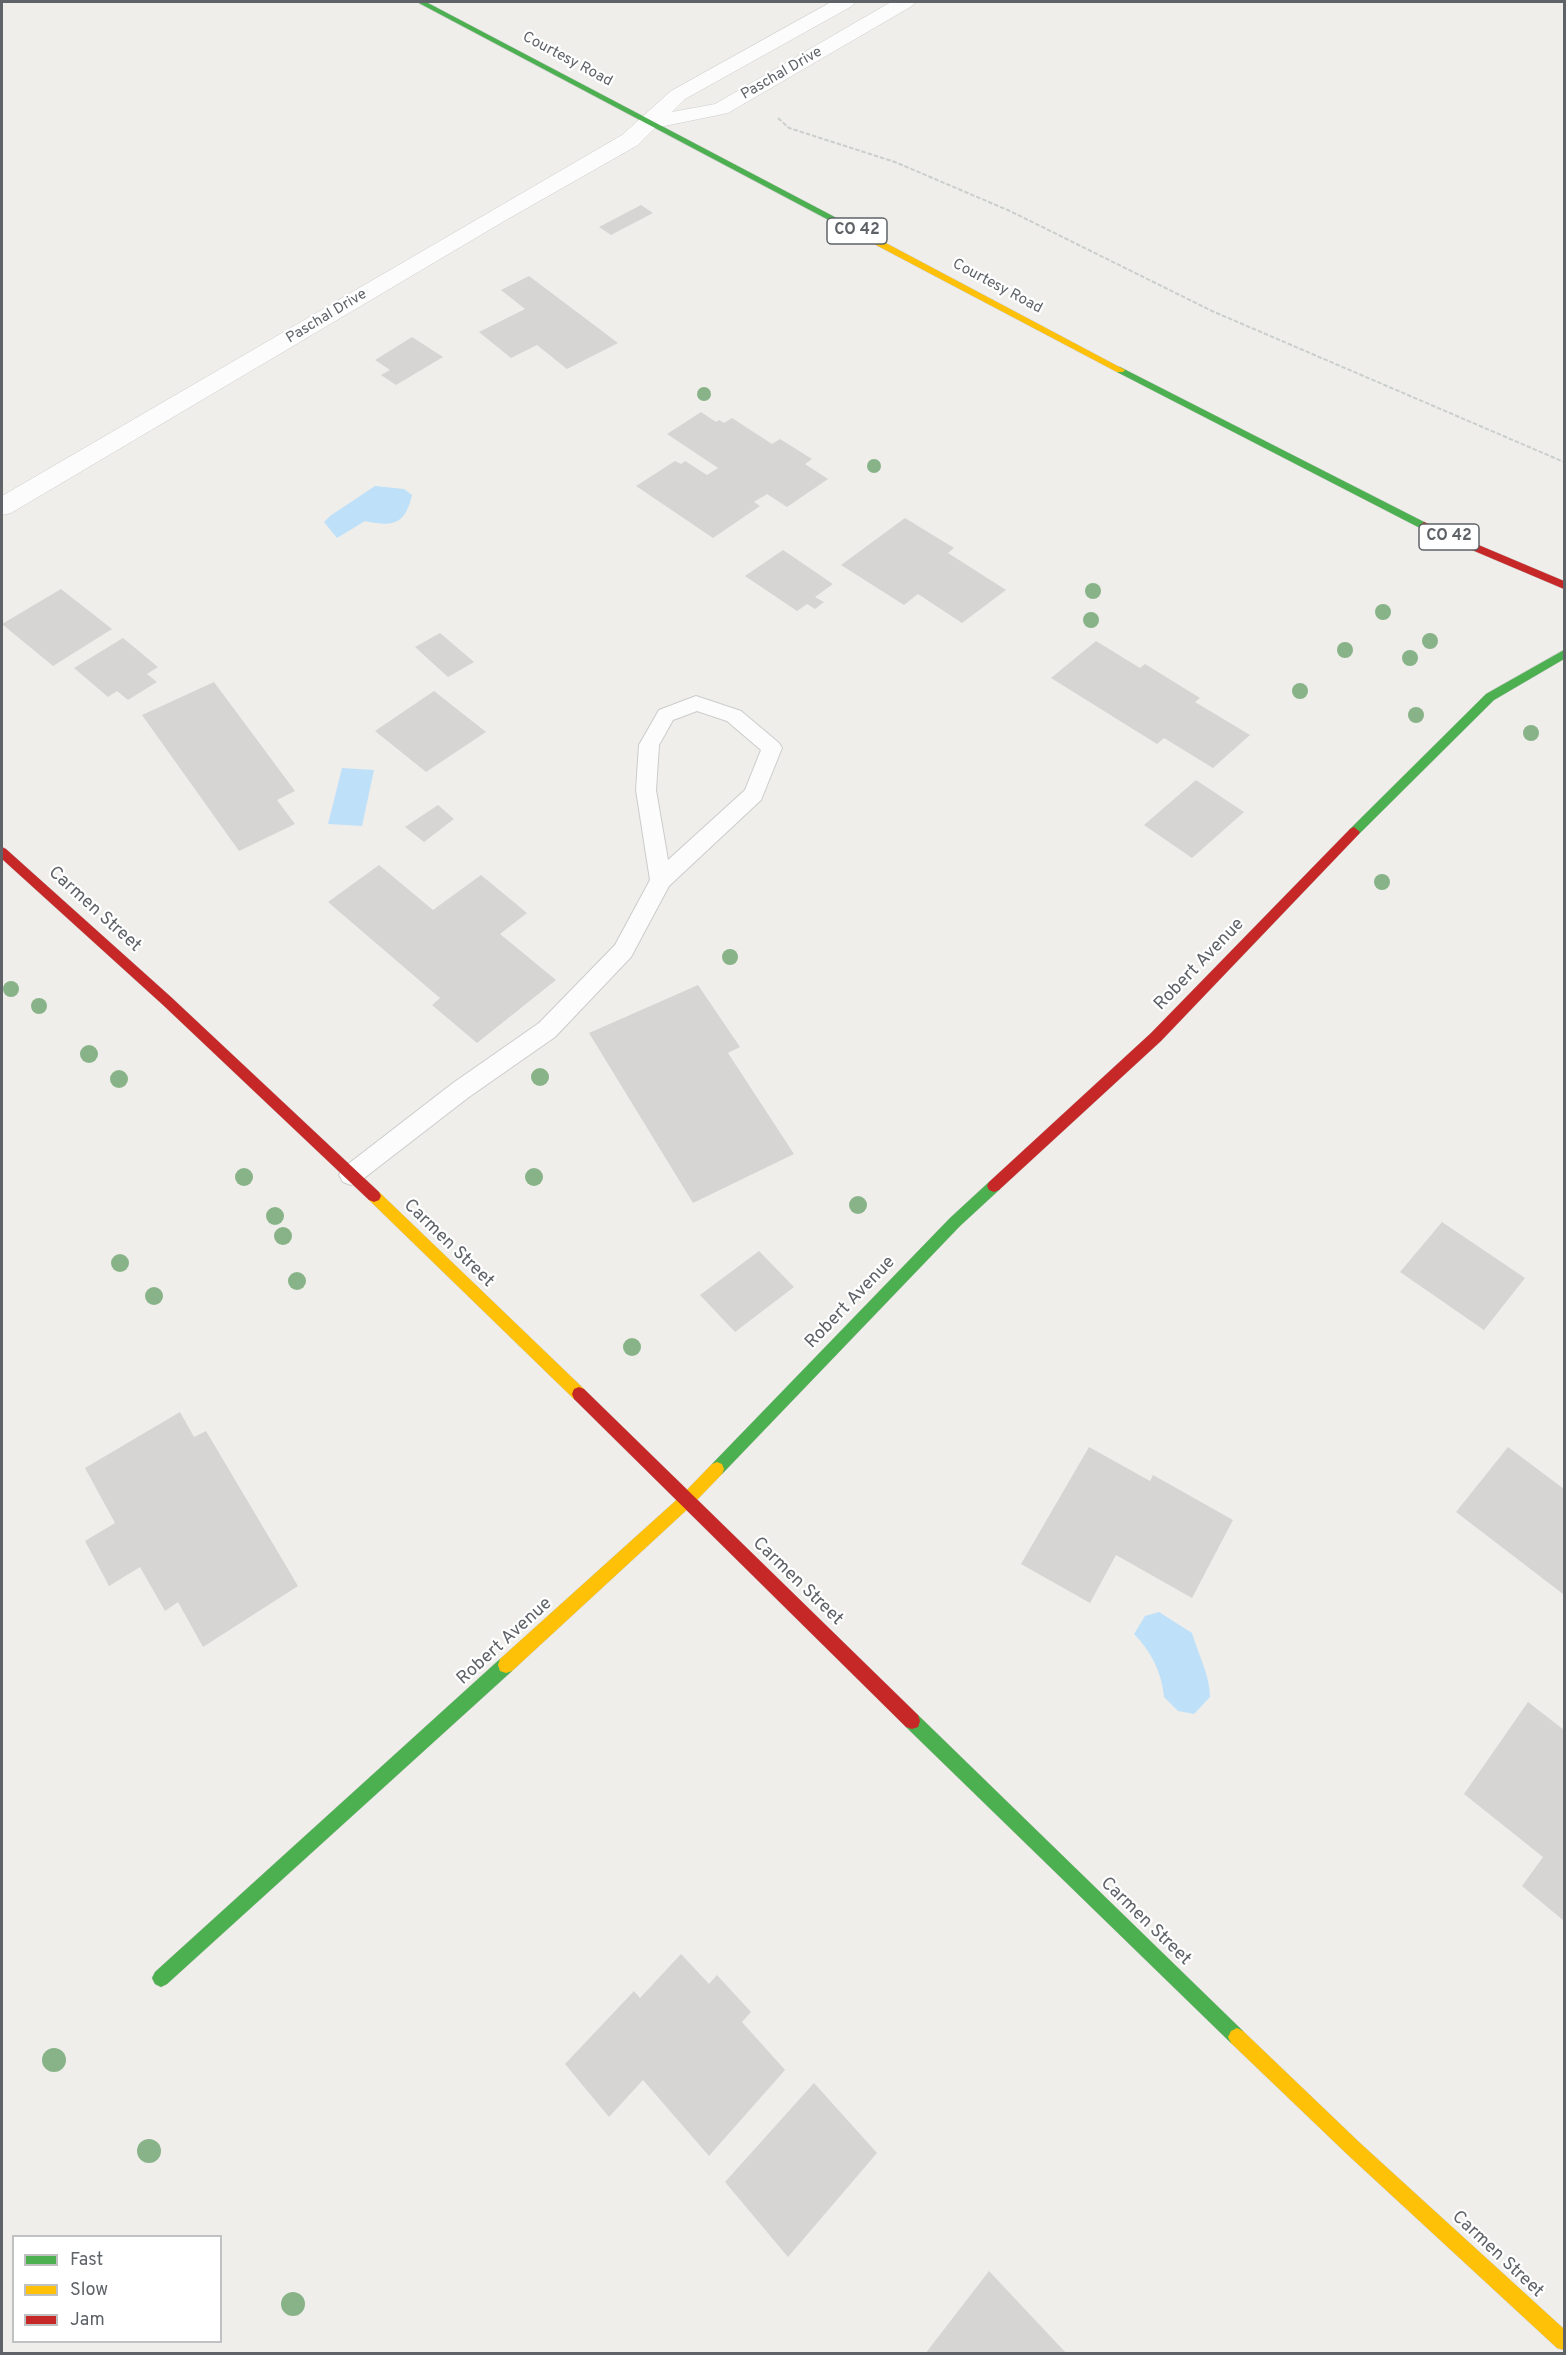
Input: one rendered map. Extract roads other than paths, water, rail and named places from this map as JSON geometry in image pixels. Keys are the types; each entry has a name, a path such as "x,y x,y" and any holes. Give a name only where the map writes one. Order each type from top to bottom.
{"street":[{"name":"Courtesy Road","path":"422,2 1289,459 1431,530 1564,585"},
{"name":"Paschal Drive","path":"2,507 498,215 630,140 678,95 845,2"},
{"name":"Paschal Drive","path":"650,123 721,109 905,2"},
{"name":"Robert Avenue","path":"161,1978 687,1500 955,1222 1156,1037 1406,778 1490,697 1564,654"},
{"name":"Carmen Street","path":"2,852 150,984 351,1175 1287,2086 1564,2341"}],"lane":[{"path":"351,1175 461,1090 547,1030 623,951 661,879 754,794 772,748 734,716 696,703 666,715 649,744 646,790 661,879"}],"water":[{"path":"375,486 404,489 412,495 406,513 396,522 383,524 365,521 337,538 324,522"},
{"path":"342,768 374,770 362,826 328,824"},
{"path":"1159,1612 1192,1633 1203,1665 1210,1697 1194,1714 1178,1711 1164,1697 1155,1663 1134,1634 1145,1616"}]}
